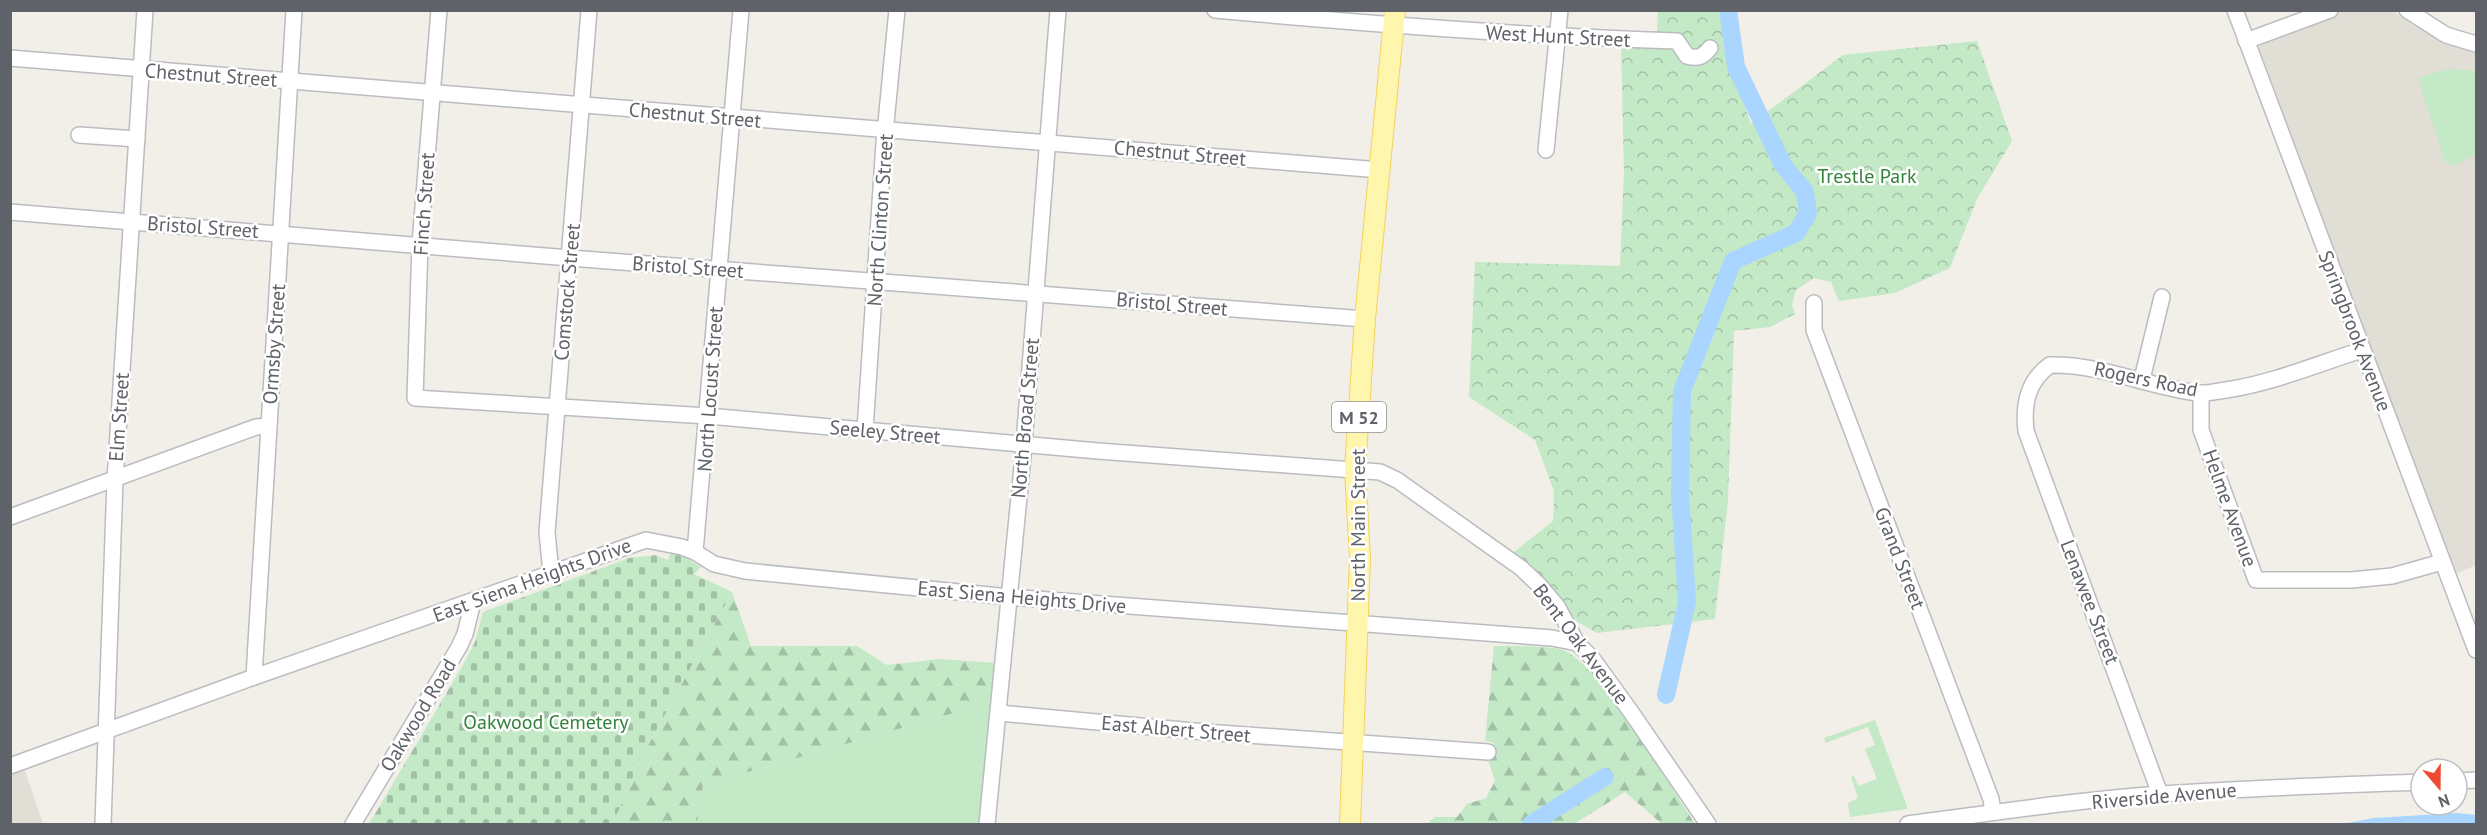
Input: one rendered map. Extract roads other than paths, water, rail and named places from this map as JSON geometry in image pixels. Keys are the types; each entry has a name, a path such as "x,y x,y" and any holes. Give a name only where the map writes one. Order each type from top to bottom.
{"main road":[{"name":"North Main Street","path":"1350,825 1360,558 1355,470 1365,319 1394,18"}],"street":[{"name":"Elm Street","path":"103,825 115,480 145,10"},
{"name":"Ormsby Street","path":"254,677 294,10"},
{"name":"Finch Street","path":"415,398 420,244 439,10"},
{"name":"Comstock Street","path":"551,573 547,532 590,10"},
{"name":"North Locust Street","path":"695,552 741,10"},
{"name":"North Clinton Street","path":"866,430 885,130 897,10"},
{"name":"North Broad Street","path":"987,825 1024,444 1058,10"},
{"name":"West Hunt Street","path":"1215,10 1394,18 1558,37 1677,41 1687,56 1696,58 1704,56 1710,48"},
{"path":"1546,150 1560,10"},
{"name":"Springbrook Avenue","path":"2235,10 2476,650"},
{"path":"2246,41 2330,10"},
{"path":"2407,10 2446,35 2476,44"},
{"name":"Chestnut Street","path":"10,58 1380,170"},
{"path":"79,135 137,139"},
{"name":"Bristol Street","path":"10,212 1365,319"},
{"path":"2142,379 2162,297"},
{"name":"Grand Street","path":"1814,303 1814,330 1991,799 1993,812"},
{"name":"Rogers Road","path":"2024,410 2033,380 2050,365 2094,367 2169,388 2201,393 2238,388 2271,380 2362,350"},
{"name":"Helme Avenue","path":"2201,393 2202,430 2256,580 2339,581 2383,577 2415,571 2442,562"},
{"name":"Seeley Street","path":"415,398 708,417 1355,470"},
{"name":"Lenawee Street","path":"2024,410 2026,431 2160,794"},
{"path":"10,517 256,427 269,426"},
{"name":"Bent Oak Avenue","path":"1355,470 1380,472 1397,480 1521,568 1540,586 1557,606 1576,643 1592,658 1654,743 1708,825"},
{"name":"East Siena Heights Drive","path":"10,766 254,677 645,540 671,544 695,552 714,564 746,572 1010,597 1552,638 1576,643"},
{"name":"Oakwood Road","path":"353,825 459,647 465,634 473,602"},
{"name":"East Albert Street","path":"999,713 1205,732 1488,752"},
{"name":"Riverside Avenue","path":"1908,825 1993,812 2160,794 2270,787 2409,782"}],"water":[{"path":"2469,814 2476,815 2476,824 2342,824 2374,818 2469,817"}],"waterway":[{"path":"1666,695 1687,602 1680,493 1682,391 1733,261 1796,233 1808,213 1805,192 1783,165 1736,67 1728,10"},
{"path":"1531,824 1605,777"}],"park label":[{"name":"Trestle Park","path":"1867,176"},
{"name":"Oakwood Cemetery","path":"546,722"}]}
